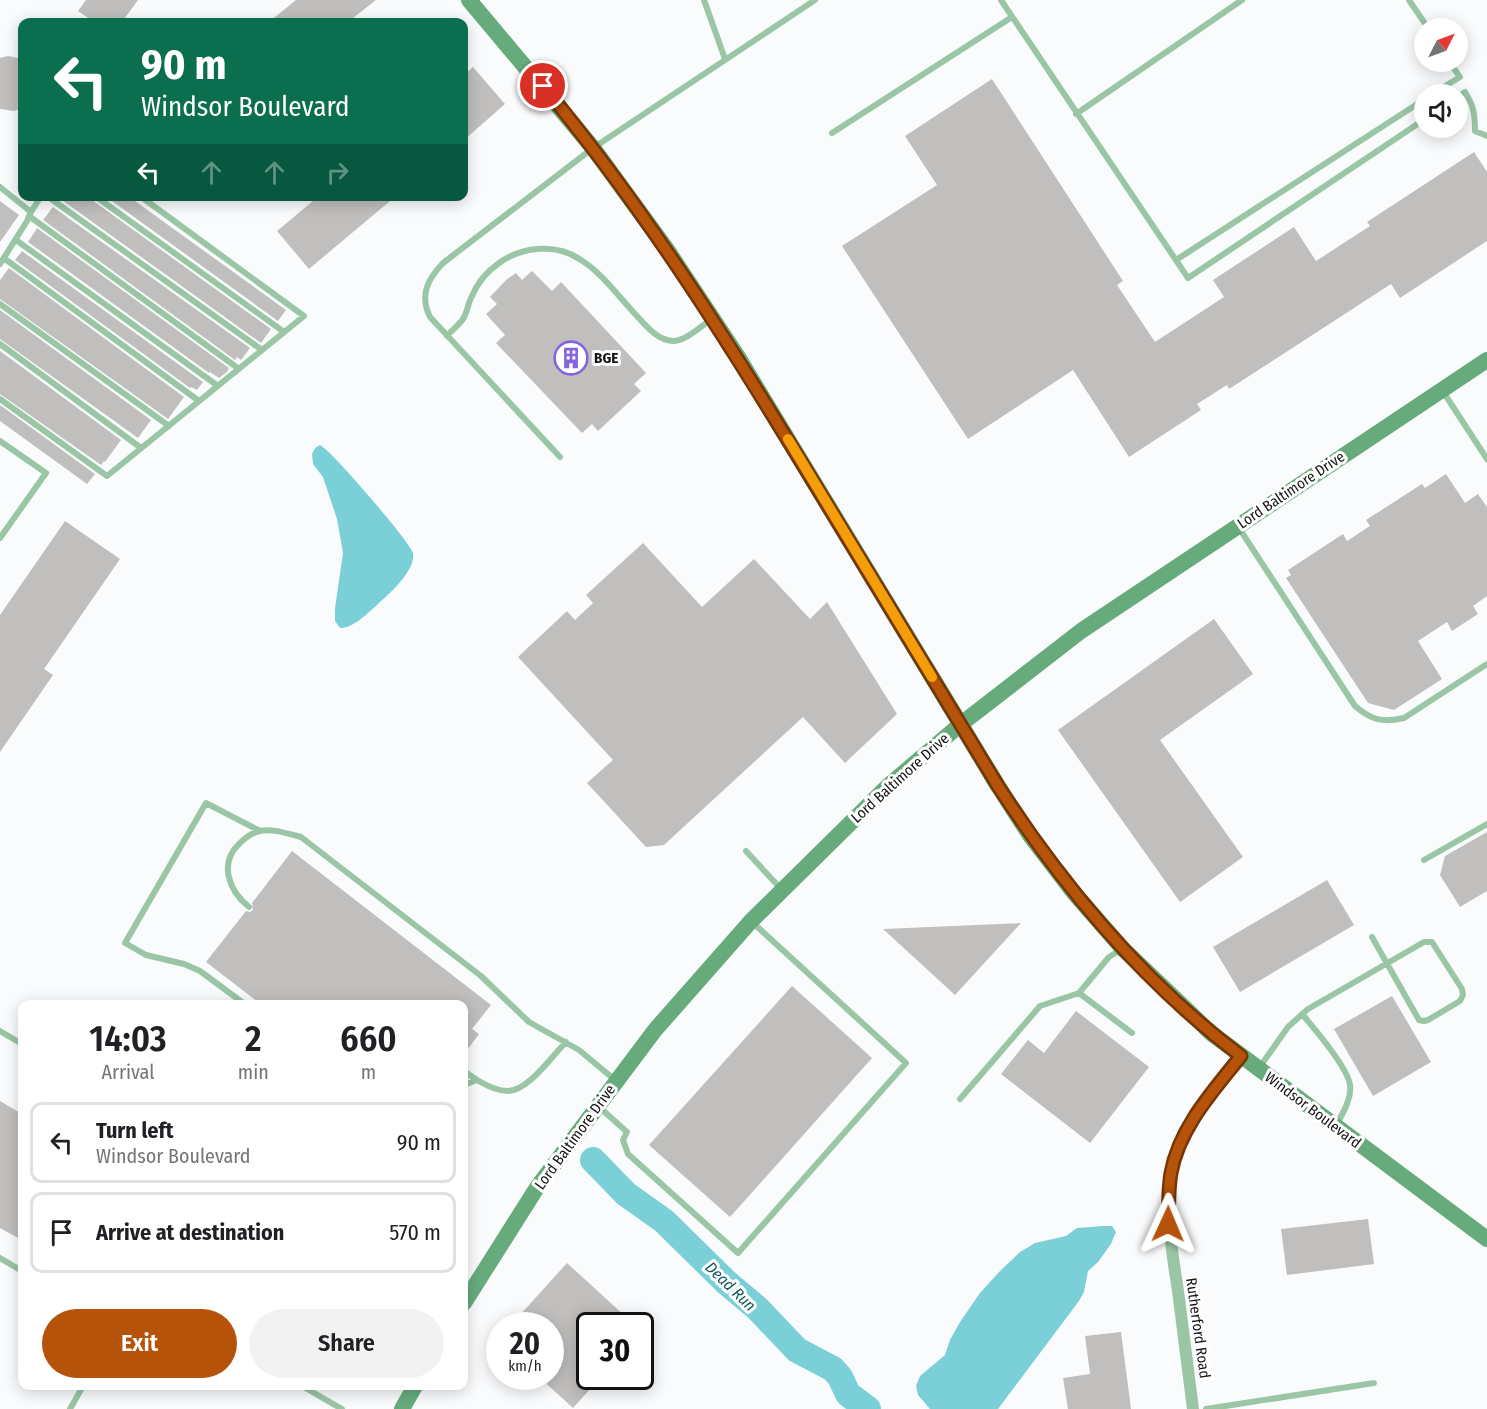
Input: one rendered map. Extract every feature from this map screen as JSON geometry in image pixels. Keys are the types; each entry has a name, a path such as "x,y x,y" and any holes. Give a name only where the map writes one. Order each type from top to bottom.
{"main road":[{"name":"Windsor Boulevard","path":"469,0 593,148 668,251 738,357 998,786 1031,837 1074,893 1123,949 1211,1033 1487,1239"},
{"name":"Lord Baltimore Drive","path":"468,1297 538,1186 655,1030 751,921 888,786 961,724 1081,630 1487,360"},
{"path":"402,1409 413,1390"}],"street":[{"name":"Rutherford Road","path":"1193,1409 1168,1224 1171,1173 1178,1149 1189,1125 1241,1056"}],"lane":[{"path":"704,0 725,59"},
{"path":"560,457 430,317 425,307 427,285 433,274 444,263 593,148 815,0"},
{"path":"1001,0 1188,278 1414,126"},
{"path":"1076,114 1242,0"},
{"path":"1409,0 1421,18"},
{"path":"832,133 1012,17"},
{"path":"1448,84 1460,77 1456,72"},
{"path":"1468,96 1475,115 1475,131 1487,136"},
{"path":"1176,260 1414,106"},
{"path":"0,187 30,214 239,369"},
{"path":"38,201 2,262 199,401"},
{"path":"54,201 262,350"},
{"path":"102,201 284,332"},
{"path":"0,399 107,476 304,316 147,201"},
{"path":"16,240 218,386"},
{"path":"447,336 464,319 477,284 486,273 516,254 533,249 552,249 582,260 650,331 661,338 671,341 681,340 713,319"},
{"path":"0,304 169,426"},
{"path":"0,344 141,448"},
{"path":"1441,390 1487,459"},
{"path":"0,441 46,473 0,538"},
{"path":"1237,526 1355,706 1365,715 1376,720 1392,721 1404,718 1487,664"},
{"path":"239,1000 200,971 184,964 146,955 125,943 206,803 260,831"},
{"path":"1424,860 1487,824"},
{"path":"249,907 232,889 228,874 228,860 236,847 247,837 260,831 279,831 300,837 481,976 529,1022 566,1042 616,1081"},
{"path":"746,851 782,889"},
{"path":"597,1106 627,1131 623,1140 628,1154 738,1253 906,1063 751,921"},
{"path":"1259,1069 1288,1027 1302,1014 1386,964 1424,942 1432,942 1462,989 1463,995 1460,1001 1424,1022 1419,1020 1386,964 1372,938"},
{"path":"960,1099 1040,1006 1079,993 1109,957 1123,949"},
{"path":"1079,993 1132,1033"},
{"path":"1302,1014 1325,1041 1350,1085 1348,1103 1336,1126"},
{"path":"0,1031 18,1042"},
{"path":"468,1074 495,1090 511,1091 525,1086 566,1042"},
{"path":"468,1083 477,1080"},
{"path":"0,1258 18,1268"},
{"path":"1206,1409 1374,1383"},
{"path":"70,1409 81,1390"},
{"path":"309,1390 342,1409"}],"water":[{"path":"320,445 370,497 413,553 410,567 394,588 365,616 345,628 340,628 335,621 343,553 337,519 323,477 313,464 312,454"},
{"path":"1112,1226 1116,1232 1111,1244 1088,1271 1084,1292 1079,1301 998,1409 930,1409 918,1395 916,1386 920,1376 945,1355 960,1322 980,1293 1000,1271 1020,1252 1035,1243 1066,1236 1077,1228"}],"building":[{"path":"86,0 138,0 125,18 88,18 78,11"},
{"path":"296,0 376,0 353,18 274,18"},
{"path":"8,56 18,58 18,110 14,111 0,109 0,58"},
{"path":"473,67 505,104 468,136 468,71"},
{"path":"992,79 1123,281 1117,285 1155,342 1224,297 1213,280 1294,227 1316,261 1370,226 1367,222 1474,152 1487,172 1487,241 1400,298 1391,284 1229,389 1227,385 1197,404 1201,410 1129,457 1073,370 968,439 842,246 937,185 905,136"},
{"path":"0,201 19,215 0,242"},
{"path":"63,201 93,201 271,329 261,343"},
{"path":"112,201 135,201 286,310 278,321"},
{"path":"313,201 390,201 309,269 277,231"},
{"path":"53,207 250,348 241,360 237,357 235,360 43,220"},
{"path":"37,228 229,368 227,372 219,378 209,373 28,242"},
{"path":"22,251 203,382 197,390 190,388 15,260"},
{"path":"9,268 184,397 168,419 0,299 0,280"},
{"name":"BGE","path":"532,271 552,291 561,282 646,373 634,384 641,391 598,431 592,424 582,433 496,343 505,335 486,314 497,304 490,297 516,273 522,280"},
{"path":"0,310 151,420 138,438 0,339"},
{"path":"0,351 121,440 105,462 101,465 0,394"},
{"path":"0,405 95,474 87,484 0,421"},
{"path":"1446,474 1465,503 1478,494 1487,507 1487,596 1473,606 1478,614 1452,631 1447,622 1418,641 1442,679 1394,710 1368,703 1286,578 1291,575 1288,570 1343,534 1347,541 1370,526 1366,520 1422,484 1425,488"},
{"path":"65,521 120,559 44,669 53,675 0,752 0,615"},
{"path":"643,543 702,607 754,559 810,619 827,602 897,714 845,763 803,717 664,845 646,847 587,783 613,760 518,657 567,611 575,620 593,603 586,595"},
{"path":"1214,619 1253,674 1160,740 1243,857 1180,902 1058,730"},
{"path":"1487,832 1487,891 1460,907 1440,875 1445,856"},
{"path":"292,851 491,1005 472,1029 479,1034 468,1049 468,1000 255,1000 206,962 246,911 253,910 252,903"},
{"path":"1327,880 1354,925 1240,992 1213,947"},
{"path":"1021,923 955,995 883,929"},
{"path":"792,986 872,1058 730,1217 649,1145"},
{"path":"1392,996 1431,1062 1373,1096 1334,1029"},
{"path":"1076,1011 1149,1067 1090,1143 1001,1074 1028,1040 1044,1053"},
{"path":"0,1101 18,1112 18,1238 0,1228"},
{"path":"1368,1219 1374,1264 1287,1275 1281,1229"},
{"path":"567,1263 621,1312 576,1312 576,1390 589,1390 573,1408 553,1390 564,1390 564,1312 523,1312"},
{"path":"1121,1332 1131,1409 1068,1409 1063,1378 1090,1374 1085,1336"}],"waterway":[{"name":"Dead Run","path":"593,1160 626,1194 664,1221 726,1282 757,1308 797,1350 833,1369 840,1377 848,1394 868,1409"}],"slow traffic":[{"path":"788,439 932,677"}],"place":[{"name":"BGE","path":"571,358"}],"route":[{"path":"543,86 630,198 738,357 1031,837 1074,893 1123,949 1211,1033 1241,1056 1189,1125 1178,1149 1171,1173 1168,1224"}]}
